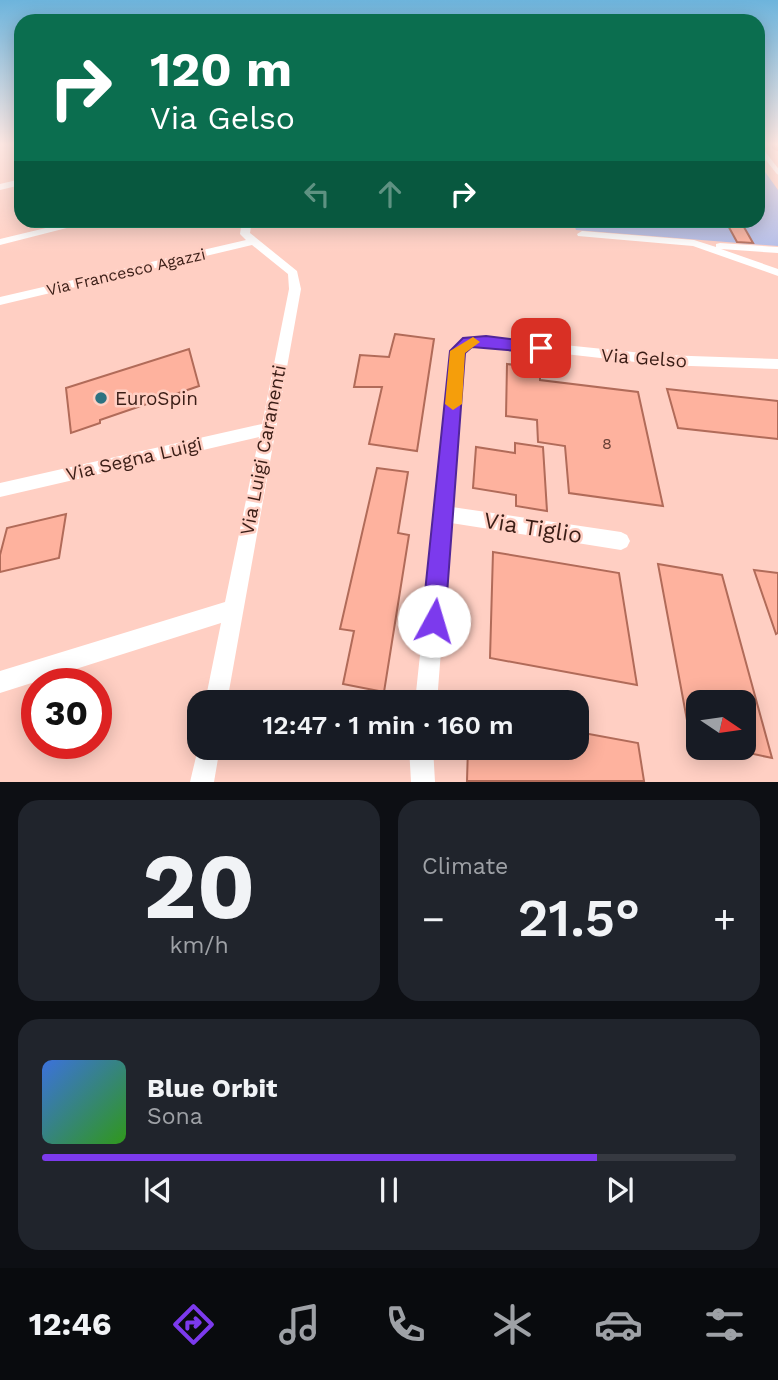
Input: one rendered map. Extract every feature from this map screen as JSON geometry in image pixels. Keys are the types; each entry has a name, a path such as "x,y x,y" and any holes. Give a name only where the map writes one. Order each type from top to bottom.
{"street":[{"path":"0,242 60,228"},
{"path":"246,228 245,234 252,242"},
{"path":"582,234 778,250"},
{"name":"Via Francesco Agazzi","path":"0,301 252,242"},
{"name":"Via Luigi Caranenti","path":"218,690 295,280 287,266 252,242"},
{"path":"694,243 778,273"},
{"name":"Via Gelso","path":"444,514 458,351 468,342 486,341 662,360 778,364"},
{"name":"Via Segna Luigi","path":"0,490 268,429"},
{"path":"427,690 444,514"},
{"name":"Via Tiglio","path":"444,514 621,541"},
{"path":"0,681 232,610"},
{"path":"202,782 206,760"},
{"path":"422,760 423,782"}],"shaded area":[{"path":"765,180 771,180 778,190 778,246 575,228 765,228"}],"building":[{"path":"729,228 745,228 753,243 737,242"},
{"path":"395,334 434,339 417,451 369,444 382,387 354,387 360,355 389,357"},
{"path":"189,349 199,386 100,420 100,423 71,433 66,388"},
{"path":"507,364 540,368 540,380 638,392 663,506 569,493 565,446 538,442 537,420 506,416"},
{"path":"667,389 778,401 778,439 678,428"},
{"path":"515,443 543,447 547,511 516,506 516,495 473,488 476,447 515,453"},
{"path":"377,468 408,472 398,533 409,535 384,690 343,684 354,631 340,629"},
{"path":"66,514 59,558 0,572 0,555 7,528"},
{"path":"493,552 619,573 637,685 490,658"},
{"path":"658,564 722,575 753,690 686,690 686,715"},
{"path":"754,570 778,573 776,634"},
{"path":"756,699 772,758 756,755"},
{"path":"589,734 638,743 644,781 467,781 468,760 589,760"}],"slow traffic":[{"path":"453,404 458,351 468,342 473,342"}],"place":[{"name":"EuroSpin","path":"101,398"}],"route":[{"path":"434,621 458,351 468,342 486,341 541,348"}]}
